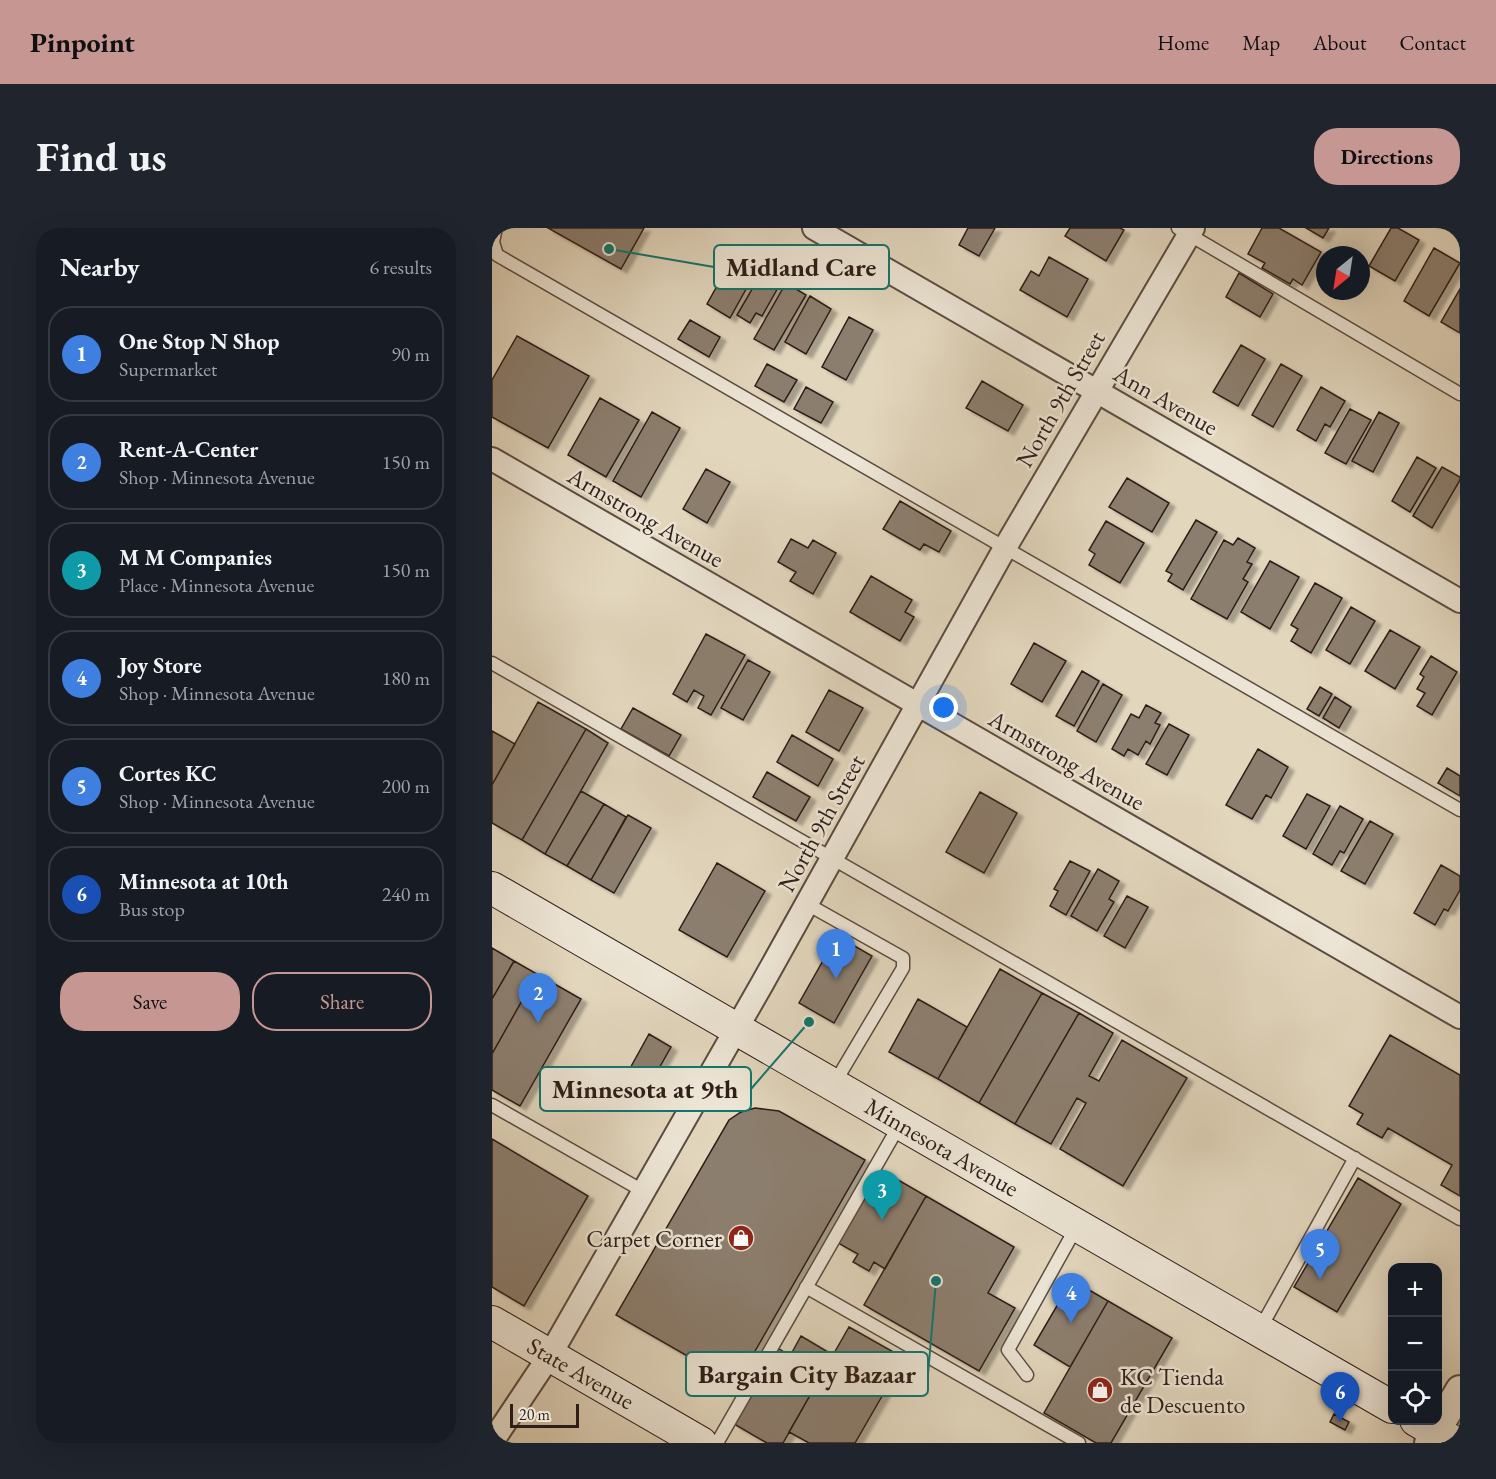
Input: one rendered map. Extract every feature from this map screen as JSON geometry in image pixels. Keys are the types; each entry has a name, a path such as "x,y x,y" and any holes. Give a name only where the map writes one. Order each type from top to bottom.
{"main road":[{"name":"Minnesota Avenue","path":"492,888 1388,1405"},
{"name":"State Avenue","path":"492,1322 701,1443"}],"street":[{"name":"Ann Avenue","path":"814,228 1460,601"},
{"name":"North 9th Street","path":"492,1442 550,1355 737,1029 1006,546 1187,230"},
{"name":"Armstrong Avenue","path":"492,459 1460,1017"},
{"path":"1434,1435 1460,1390"}],"lane":[{"path":"496,228 493,242 497,255 1006,546 1460,810"},
{"path":"1187,230 1460,394"},
{"path":"492,663 1460,1219"},
{"path":"807,904 903,958 903,968 833,1084"},
{"path":"492,1105 642,1191"},
{"path":"717,1443 900,1123"},
{"path":"1259,1330 1355,1158"},
{"path":"1027,1375 1008,1350 1077,1225"},
{"path":"806,1287 1079,1443"}],"building":[{"path":"548,228 644,228 621,269"},
{"path":"968,228 995,228 979,256 959,245"},
{"path":"1070,228 1120,228 1124,230 1106,261 1065,236"},
{"path":"1262,228 1279,228 1316,249 1316,261 1302,285 1293,279 1290,284 1262,268 1265,263 1248,254"},
{"path":"1306,228 1329,228 1323,238"},
{"path":"1391,228 1398,228 1419,240 1395,281 1370,267"},
{"path":"1434,248 1460,263 1429,316 1404,301"},
{"path":"1049,257 1088,279 1067,317 1020,290 1031,271 1039,276"},
{"path":"732,259 755,273 730,318 707,304"},
{"path":"765,267 784,277 762,316 756,313 750,323 737,315"},
{"path":"1239,273 1273,294 1260,317 1226,297"},
{"path":"786,283 806,295 774,350 754,339"},
{"path":"1460,289 1460,333 1441,322"},
{"path":"810,296 831,309 806,354 785,342"},
{"path":"849,317 873,330 846,380 822,367"},
{"path":"690,320 720,337 709,357 678,339"},
{"path":"517,336 589,376 548,448 492,417 492,380"},
{"path":"1241,345 1265,359 1238,406 1213,392"},
{"path":"767,364 797,380 784,402 755,386"},
{"path":"1281,364 1302,376 1273,427 1252,415"},
{"path":"982,381 1023,405 1008,431 966,408"},
{"path":"806,387 833,402 821,423 794,409"},
{"path":"1321,387 1345,401 1330,427 1325,424 1316,441 1297,430"},
{"path":"600,398 639,420 606,477 568,455"},
{"path":"1350,409 1371,420 1346,464 1325,453"},
{"path":"652,412 680,428 641,497 613,481"},
{"path":"1379,412 1399,423 1373,472 1352,461"},
{"path":"1417,457 1436,468 1410,512 1392,501"},
{"path":"1442,467 1460,477 1460,480 1432,528 1413,516"},
{"path":"706,469 730,482 707,523 683,509"},
{"path":"1127,478 1169,503 1152,532 1109,507"},
{"path":"900,501 951,531 939,552 924,544 920,550 883,529"},
{"path":"1196,520 1217,532 1183,590 1168,581 1172,574 1166,571"},
{"path":"1106,521 1144,543 1120,583 1089,565 1095,554 1089,550"},
{"path":"1238,538 1255,548 1247,562 1252,564 1243,579 1248,582 1227,619 1191,599 1224,540 1233,545"},
{"path":"791,539 808,548 813,540 836,553 813,594 790,581 796,572 778,562"},
{"path":"1270,561 1299,577 1270,629 1241,612"},
{"path":"871,576 912,600 905,612 914,617 900,641 850,612"},
{"path":"1315,583 1342,598 1311,653 1291,641 1298,629 1291,625"},
{"path":"1351,607 1375,621 1350,664 1326,650"},
{"path":"1390,630 1420,647 1395,689 1365,671"},
{"path":"706,634 745,655 711,715 698,708 704,696 694,690 687,702 673,694"},
{"path":"1034,643 1066,661 1042,702 1011,684"},
{"path":"1431,656 1457,672 1432,715 1417,706 1425,693 1417,689 1424,677 1420,674"},
{"path":"748,660 770,672 743,720 721,708"},
{"path":"1082,671 1099,681 1074,726 1056,716"},
{"path":"1103,684 1122,695 1096,742 1077,731"},
{"path":"1320,687 1332,694 1319,716 1307,709"},
{"path":"829,690 863,708 839,751 806,732"},
{"path":"1335,697 1351,707 1339,728 1323,718"},
{"path":"538,702 586,729 522,840 492,823 492,785"},
{"path":"1146,705 1161,713 1155,723 1160,725 1150,744 1146,741 1138,755 1128,749 1124,756 1112,749 1131,714 1139,718"},
{"path":"633,708 681,735 669,756 621,729"},
{"path":"1169,724 1189,735 1167,775 1146,764"},
{"path":"586,729 608,743 545,854 522,840"},
{"path":"492,731 515,744 492,785"},
{"path":"792,735 833,759 818,786 777,762"},
{"path":"1258,749 1288,767 1271,798 1266,795 1252,819 1226,805"},
{"path":"1447,768 1460,776 1460,796 1438,783"},
{"path":"767,772 810,797 796,821 753,797"},
{"path":"581,791 604,804 567,866 545,854"},
{"path":"980,792 1017,813 984,873 946,852"},
{"path":"1307,794 1330,806 1306,849 1283,836"},
{"path":"604,804 626,817 591,880 567,866"},
{"path":"1340,806 1363,819 1344,853 1340,851 1332,865 1313,854"},
{"path":"628,815 651,828 614,893 591,880"},
{"path":"1370,821 1393,834 1365,884 1341,871"},
{"path":"1070,861 1090,871 1066,915 1050,906 1058,891 1054,889"},
{"path":"717,863 765,891 727,957 679,930"},
{"path":"1441,865 1460,876 1460,890 1448,911 1444,909 1435,925 1414,913"},
{"path":"1098,869 1119,881 1109,899 1114,902 1097,931 1071,916"},
{"path":"1127,896 1148,907 1125,948 1104,936"},
{"path":"837,936 872,956 834,1023 799,1003"},
{"path":"492,948 514,961 492,999"},
{"path":"514,961 537,974 492,1054 492,999"},
{"path":"1000,969 1042,993 979,1103 938,1079"},
{"path":"537,974 581,999 520,1106 492,1090 492,1054"},
{"path":"1042,993 1079,1013 1015,1124 979,1103"},
{"path":"918,999 967,1027 938,1079 889,1052"},
{"path":"1079,1013 1113,1033 1089,1076 1099,1081 1122,1040 1187,1078 1123,1186 1060,1149 1086,1103 1077,1098 1051,1144 1015,1124"},
{"path":"649,1034 671,1047 645,1093 623,1081"},
{"path":"1390,1035 1460,1075 1460,1196 1441,1185 1452,1165 1388,1128 1382,1138 1357,1124 1363,1114 1349,1106"},
{"name":"Carpet Corner","path":"755,1108 779,1111 865,1160 736,1384 616,1315 729,1120 741,1112"},
{"path":"492,1139 588,1196 524,1306 492,1287"},
{"path":"879,1169 926,1196 885,1269 874,1262 869,1271 853,1262 858,1254 838,1243"},
{"path":"1358,1178 1401,1204 1337,1312 1294,1287"},
{"path":"926,1196 1014,1247 988,1293 1015,1308 979,1371 864,1305"},
{"path":"1072,1280 1108,1301 1070,1367 1034,1345"},
{"name":"KC Tienda de Descuento","path":"1108,1301 1172,1338 1111,1443 1096,1443 1044,1413"},
{"path":"849,1327 904,1358 855,1443 809,1443 789,1432"},
{"path":"801,1336 833,1355 783,1443 767,1443 734,1424 778,1348 790,1356"},
{"path":"1334,1414 1349,1422 1345,1430 1330,1422"}],"place":[{"name":"Midland Care","path":"609,249"},
{"name":"One Stop N Shop","path":"836,979"},
{"name":"Minnesota at 9th","path":"809,1022"},
{"name":"Rent-A-Center","path":"538,1023"},
{"name":"M M Companies","path":"882,1220"},
{"name":"Carpet Corner","path":"741,1238"},
{"name":"Cortes KC","path":"1320,1279"},
{"name":"Bargain City Bazaar","path":"936,1281"},
{"name":"Joy Store","path":"1071,1323"},
{"name":"KC Tienda de Descuento","path":"1100,1390"},
{"name":"Minnesota at 10th","path":"1340,1422"}]}
